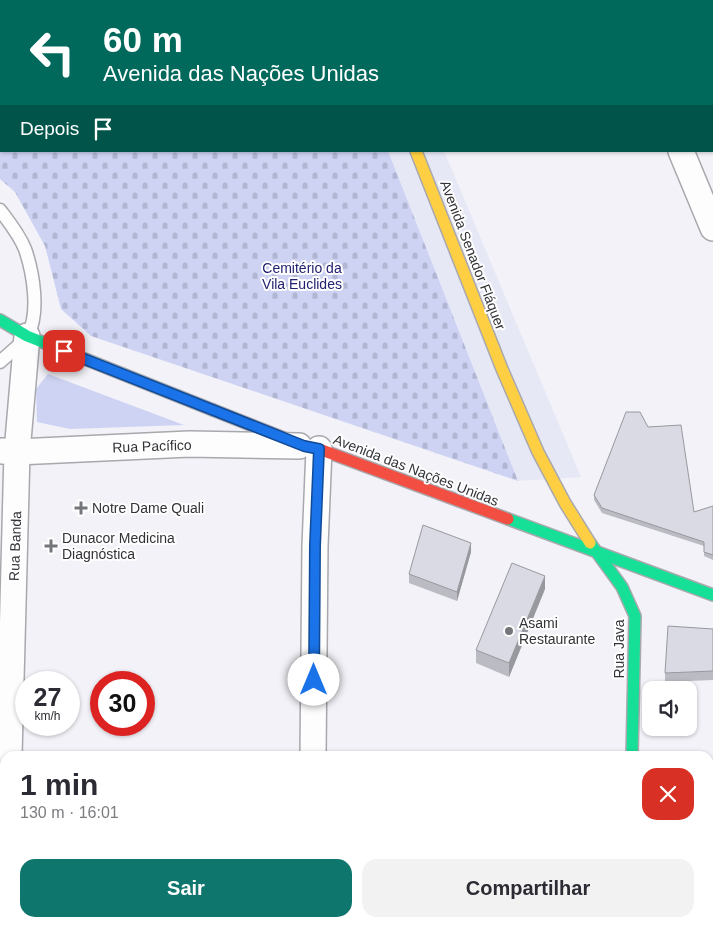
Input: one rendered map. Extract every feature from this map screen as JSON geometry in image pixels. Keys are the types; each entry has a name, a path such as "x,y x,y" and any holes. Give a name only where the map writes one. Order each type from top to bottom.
{"street":[{"name":"Avenida Senador Fláquer","path":"416,152 502,369 554,485 596,553"},
{"path":"680,152 713,228"},
{"name":"Avenida das Nações Unidas","path":"0,320 28,336 311,448 713,595"},
{"name":"Rua Banda","path":"9,751 9,452 28,336"},
{"name":"Rua Pacífico","path":"9,452 190,444 311,448"},
{"path":"311,448 315,546 314,751"},
{"name":"Rua Java","path":"596,553 622,587 636,616 632,751"}],"lane":[{"path":"0,210 24,248 34,290 34,310 28,336 0,362"}],"shaded area":[{"path":"388,152 444,152 581,477 518,481"}],"green space":[{"name":"Cemitério da Vila Euclides","path":"0,152 388,152 518,481 91,336 61,309 45,246 15,192 0,179"},
{"path":"48,374 184,425 70,429 37,422 36,389"}],"building":[{"path":"626,412 640,412 648,427 681,425 694,512 713,506 713,555 704,552 704,542 602,508 594,495"},
{"path":"423,525 471,543 457,592 409,574"},
{"name":"Asami Restaurante","path":"512,563 545,576 509,663 476,650"},
{"path":"668,626 713,629 713,671 665,673"}],"traffic: fast":[{"path":"0,320 27,336 213,410"},
{"path":"508,519 713,595"},
{"path":"590,543 622,587 635,616 632,751"}],"traffic: slow":[{"path":"416,152 502,369 538,452 565,503 590,543"}],"traffic: jam":[{"path":"213,410 304,446 319,449 508,519"}],"place":[{"name":"Notre Dame Quali","path":"81,508"},
{"name":"Dunacor Medicina Diagnóstica","path":"51,546"},
{"name":"Asami Restaurante","path":"509,631"}],"route":[{"path":"64,351 304,446 319,449 315,546 314,680"}]}
